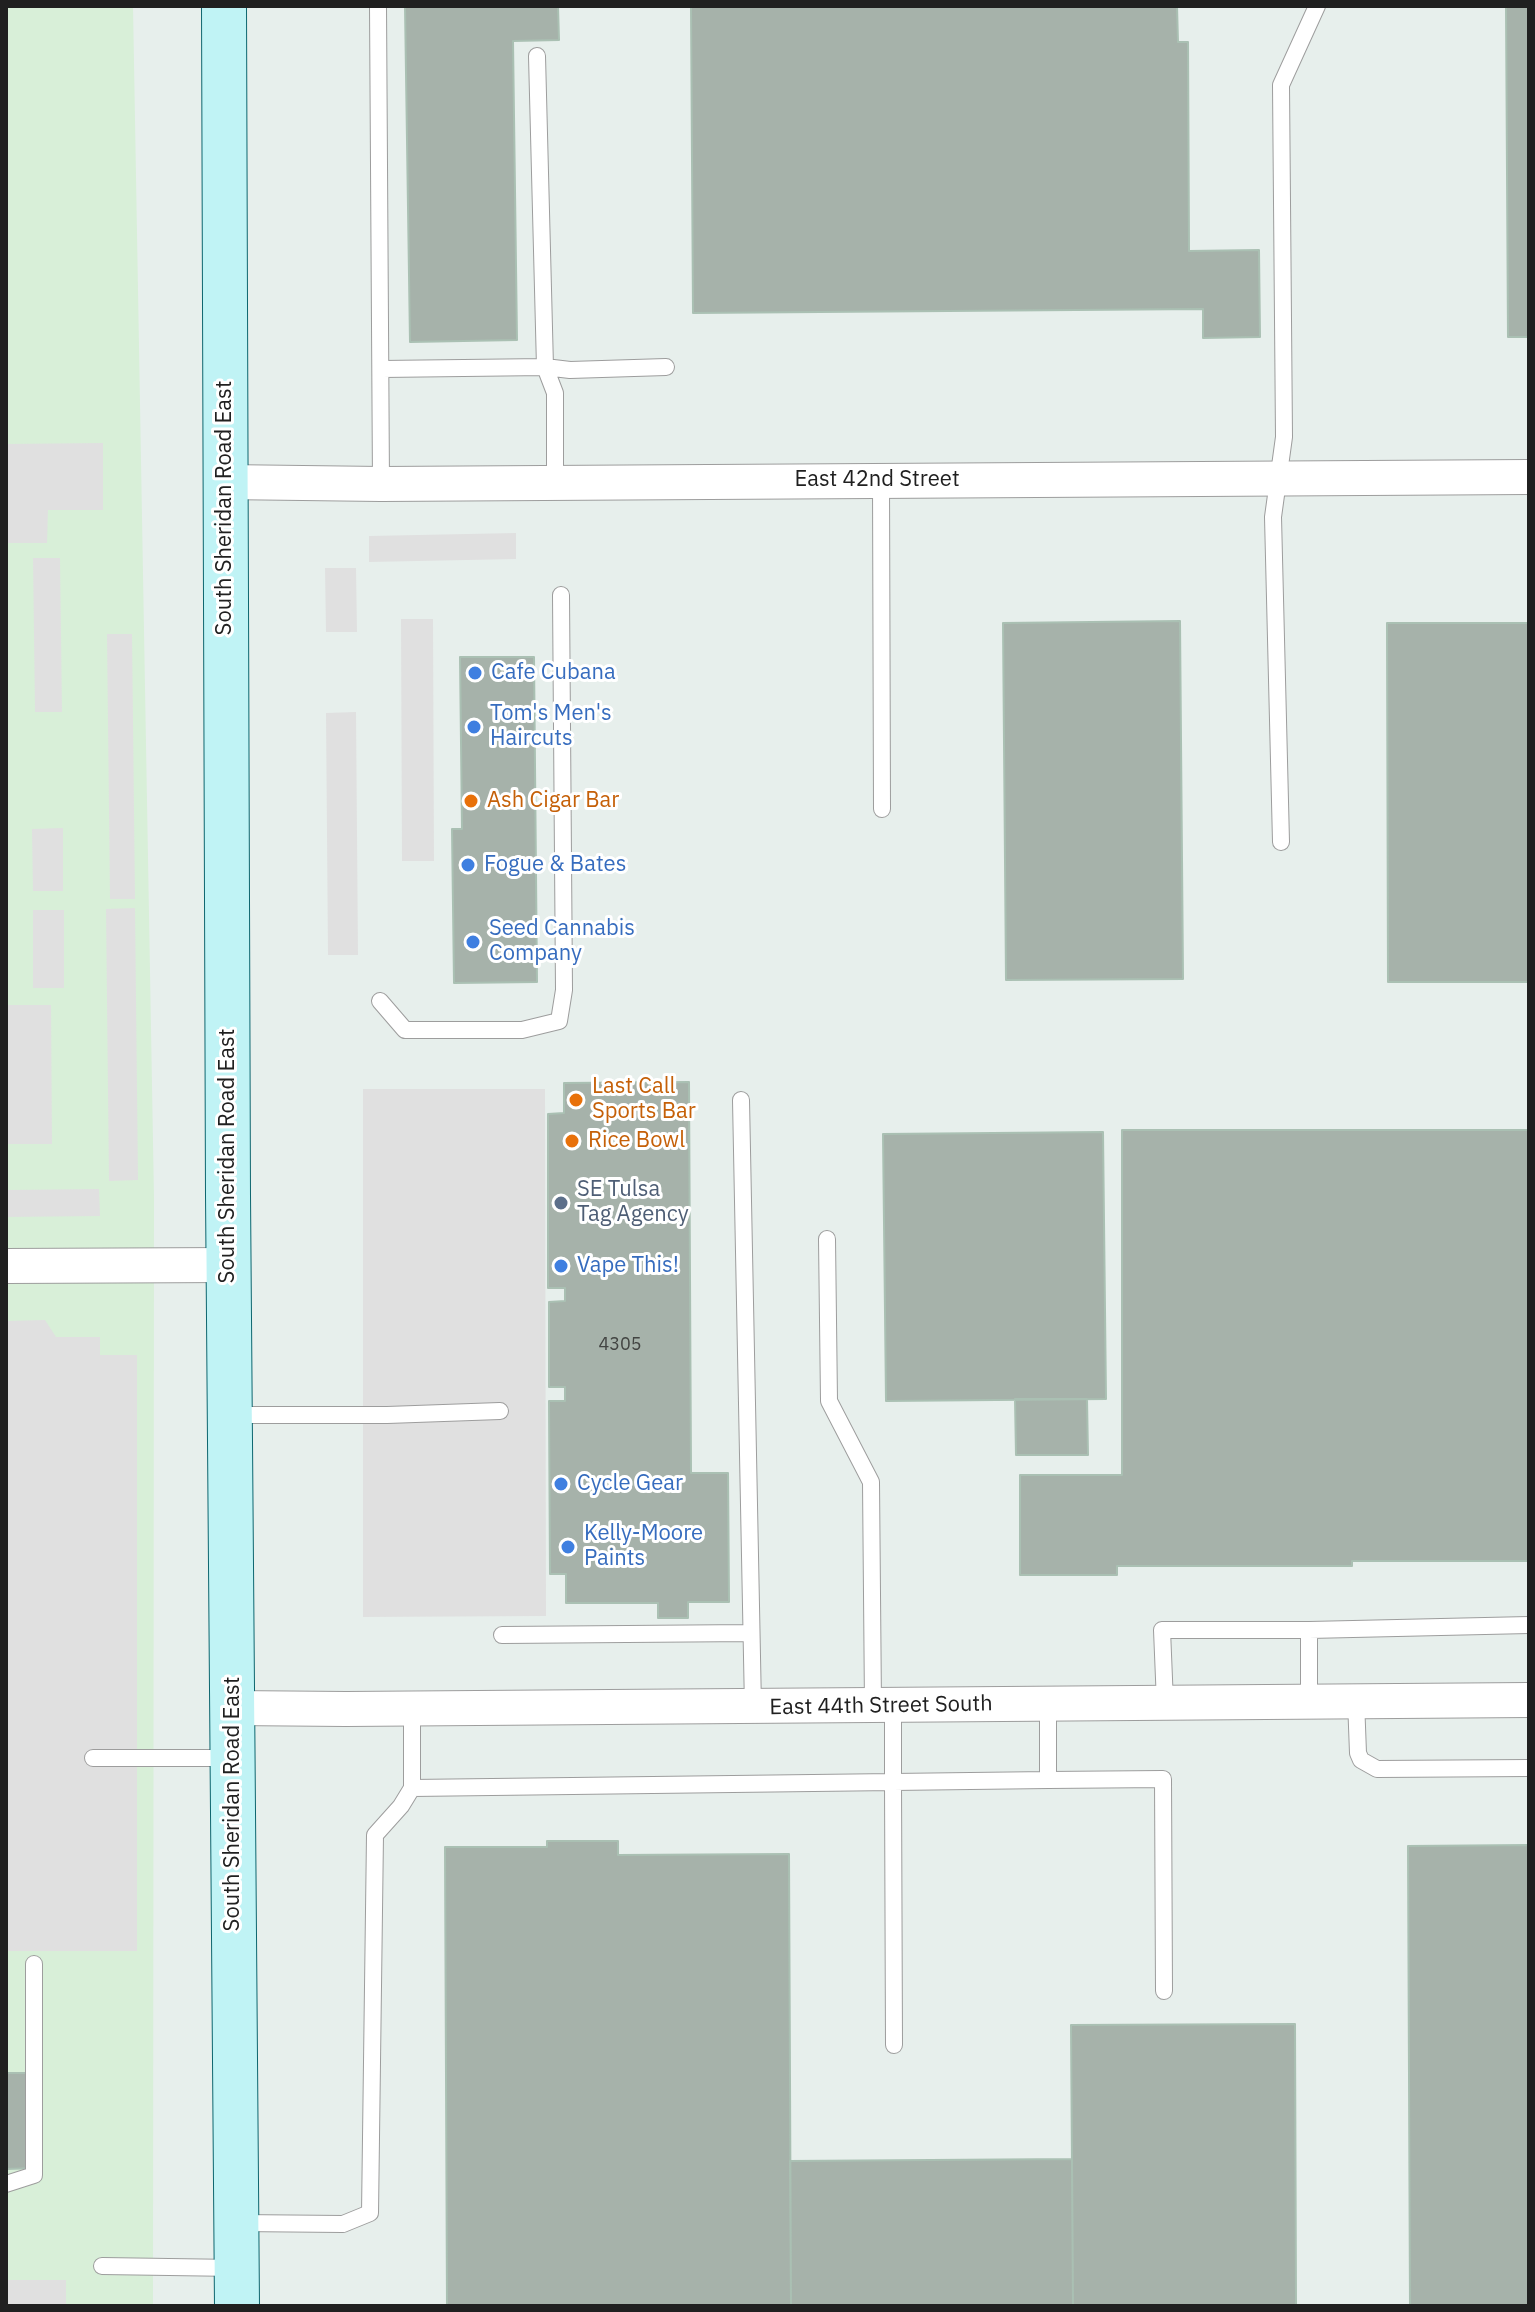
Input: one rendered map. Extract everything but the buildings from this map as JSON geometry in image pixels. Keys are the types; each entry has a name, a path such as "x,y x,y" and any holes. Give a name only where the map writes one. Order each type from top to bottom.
{"main road":[{"name":"South Sheridan Road East","path":"224,6 224,482 237,2287"}],"street":[{"name":"East 42nd Street","path":"224,482 381,484 1529,477"},
{"path":"6,1266 229,1265"},
{"name":"East 44th Street South","path":"232,1708 1529,1700"}],"lane":[{"path":"378,6 381,484"},
{"path":"1281,842 1273,517 1284,437 1281,85 1317,6"},
{"path":"537,56 545,367 555,393 555,482"},
{"path":"382,369 666,367"},
{"path":"881,481 882,809"},
{"path":"380,1001 405,1030 522,1030 559,1021 564,990 561,595"},
{"path":"741,1100 753,1707"},
{"path":"827,1239 829,1401 871,1482 883,1706 893,1782 894,2045"},
{"path":"230,1415 500,1411"},
{"path":"1165,1703 1162,1630 1529,1625"},
{"path":"1309,1630 1309,1701"},
{"path":"502,1635 751,1633"},
{"path":"1356,1700 1358,1753 1361,1760 1377,1769 1529,1768"},
{"path":"1048,1704 1048,1780"},
{"path":"236,2223 343,2224 370,2213 375,1835 401,1806 412,1788 412,1708"},
{"path":"93,1758 233,1758"},
{"path":"412,1788 1163,1779 1164,1991"},
{"path":"6,2184 34,2175 34,1964"},
{"path":"102,2266 237,2287"}],"shaded area":[{"path":"6,6 133,6 154,1198 153,2306 6,2306"},
{"path":"103,443 103,510 48,510 47,543 6,543 6,444"},
{"path":"516,533 516,559 369,562 369,536"},
{"path":"33,558 60,558 62,712 35,712"},
{"path":"325,568 356,568 357,632 326,632"},
{"path":"401,619 433,619 434,861 402,861"},
{"path":"107,634 132,634 135,899 110,899"},
{"path":"356,712 358,955 328,955 326,713"},
{"path":"63,828 63,891 33,891 32,829"},
{"path":"135,908 138,1180 109,1181 106,909"},
{"path":"33,910 64,910 64,988 33,988"},
{"path":"6,1005 51,1005 52,1144 6,1144"},
{"path":"363,1089 545,1089 546,1616 363,1617"},
{"path":"99,1189 100,1216 6,1217 6,1190"},
{"path":"45,1320 56,1337 100,1337 100,1355 137,1355 137,1951 6,1951 6,1321"},
{"path":"6,2280 66,2280 66,2306 6,2306"}],"place":[{"name":"Cafe Cubana","path":"475,673"},
{"name":"Tom's Men's Haircuts","path":"474,727"},
{"name":"Ash Cigar Bar","path":"471,801"},
{"name":"Fogue & Bates","path":"468,865"},
{"name":"Seed Cannabis Company","path":"473,942"},
{"name":"Last Call Sports Bar","path":"576,1100"},
{"name":"Rice Bowl","path":"572,1141"},
{"name":"SE Tulsa Tag Agency","path":"561,1203"},
{"name":"Vape This!","path":"561,1266"},
{"name":"Cycle Gear","path":"561,1484"},
{"name":"Kelly-Moore Paints","path":"568,1547"}]}
